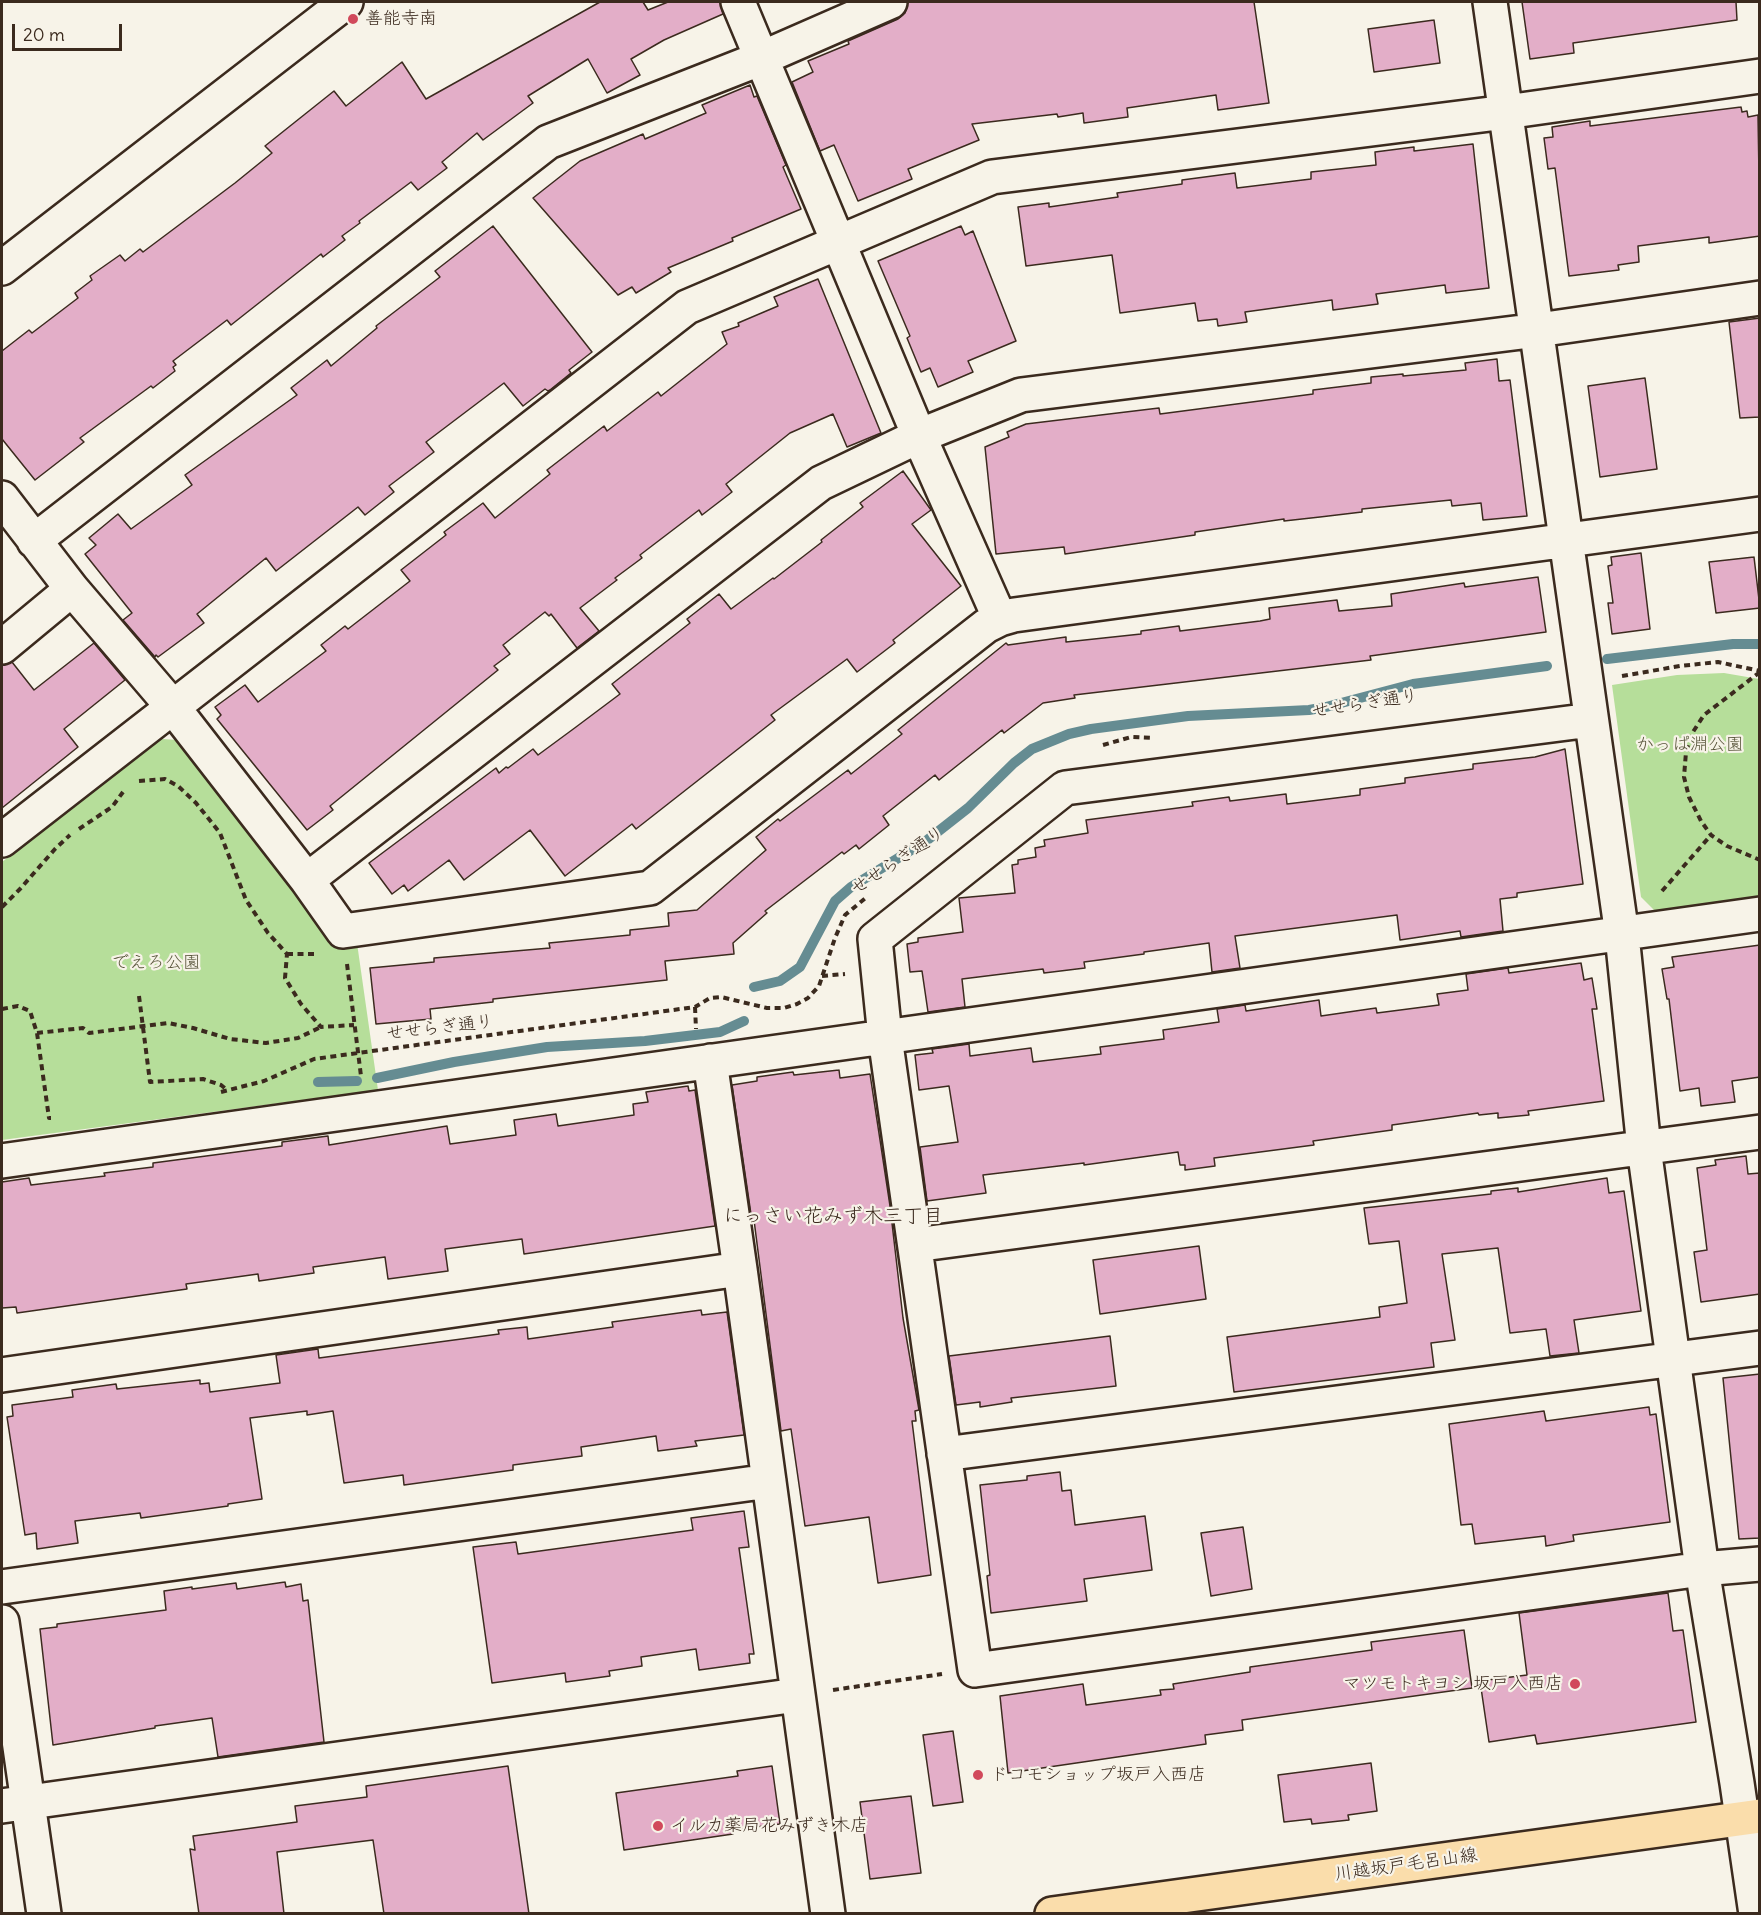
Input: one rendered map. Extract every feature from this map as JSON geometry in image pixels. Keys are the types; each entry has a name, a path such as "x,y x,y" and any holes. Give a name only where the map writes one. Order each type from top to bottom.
{"main road":[{"name":"川越坂戸毛呂山線","path":"1052,1914 1750,1818"}],"street":[{"path":"2,268 346,2"},
{"path":"738,2 919,435 1000,619"},
{"path":"34,541 548,142 762,58 890,2"},
{"path":"1490,2 1622,935 1644,1148 1702,1569 1737,1783 1750,1818 1756,1914"},
{"path":"2,840 687,307 840,244 992,177 1506,112 1760,76"},
{"path":"307,880 820,483 919,435 1021,395 1538,330 1760,298"},
{"path":"2,498 72,589 172,706 307,880 343,931 650,888 987,626 1000,619 1026,613 1567,542 1760,514"},
{"path":"2,647 72,589"},
{"path":"1590,720 1065,788 875,939 885,1038 975,1670 1702,1569 1760,1564"},
{"path":"2,1161 1760,914"},
{"path":"710,1061 828,1914"},
{"path":"915,1245 1760,1132"},
{"path":"2,1375 740,1269"},
{"path":"945,1454 1760,1348"},
{"path":"2,1587 769,1481"},
{"path":"2,1622 14,1805 44,1914"},
{"path":"14,1805 797,1695"}],"path":[{"path":"1586,682 1718,662 1760,672"},
{"path":"1760,672 1704,715 1691,735 1686,752 1684,777 1689,797 1711,835 1727,846 1760,860"},
{"path":"1099,746 1131,737 1165,739"},
{"path":"131,786 138,781 165,778 178,786 196,803 220,833 246,900 268,933 287,954 285,978 301,1004 321,1027"},
{"path":"2,907 55,849 75,831 112,807 125,791"},
{"path":"1659,894 1711,835"},
{"name":"せせらぎ通り","path":"216,1093 264,1081 314,1059 695,1007 710,998 721,997 766,1008 784,1008 808,998 819,986 845,915 872,893"},
{"path":"343,931 357,1053 367,1111"},
{"path":"139,996 150,1082 203,1079 221,1085 227,1090"},
{"path":"2,1009 18,1006 30,1011 37,1033 48,1118 60,1117"},
{"path":"695,1007 696,1027"},
{"path":"37,1033 83,1028 89,1033 168,1023 230,1039 266,1043 298,1038 321,1027 354,1025"},
{"path":"797,1695 975,1670"}],"green space":[{"name":"かっぱ淵公園","path":"1724,673 1759,679 1759,899 1657,913 1641,897 1612,685 1677,675"},
{"name":"でえろ公園","path":"162,739 178,740 336,945 357,943 378,1090 2,1140 2,862"}],"building":[{"path":"600,2 643,2 648,10 668,2 720,2 723,14 664,40 631,59 640,75 607,93 588,59 528,96 533,103 483,140 477,133 442,162 447,168 418,190 411,182 359,221 360,223 342,236 345,240 323,257 321,254 231,325 227,320 173,361 176,365 173,367 175,371 80,438 84,442 35,480 2,439 2,351 29,330 32,333 78,298 75,293 92,280 90,276 120,255 125,261 140,249 143,252 235,183 272,153 265,146 334,91 346,106 402,62 426,99"},
{"path":"908,2 1254,2 1269,103 1218,110 1216,95 1127,108 1128,117 1084,123 1083,113 972,124 979,140 908,169 912,179 858,201 834,145 820,151 792,82 813,72 808,61 849,44 848,41 898,19 905,13"},
{"path":"1522,2 1736,2 1737,20 1573,43 1574,53 1530,59"},
{"path":"1434,20 1440,63 1374,72 1368,29"},
{"path":"750,85 754,97 757,96 786,165 783,167 801,209 668,268 671,272 636,293 632,287 618,295 533,198 580,161 643,134 645,139 706,113 702,105"},
{"path":"1741,107 1742,112 1747,111 1748,117 1758,115 1760,236 1709,243 1709,237 1638,246 1639,262 1618,265 1619,270 1569,276 1555,168 1548,169 1544,138 1553,137 1552,127 1590,121 1590,126"},
{"path":"1473,144 1489,288 1446,293 1445,285 1376,294 1378,304 1333,310 1332,300 1245,312 1247,322 1218,326 1217,319 1198,321 1195,303 1120,313 1112,255 1026,266 1018,207 1049,203 1049,207 1118,197 1117,193 1182,184 1182,180 1235,173 1237,188 1311,179 1311,172 1376,165 1375,152 1414,147 1414,151"},
{"path":"493,226 592,352 569,370 571,373 550,390 545,389 523,406 504,383 426,442 434,452 389,486 394,492 365,515 358,507 276,571 266,558 197,614 204,623 155,657 123,620 132,613 85,554 96,545 89,538 118,514 131,529 192,485 185,475 297,395 291,388 327,360 331,366 377,328 376,326 440,277 435,271"},
{"path":"961,226 965,235 973,231 1016,341 968,361 973,372 938,387 930,368 921,372 907,338 910,336 878,261"},
{"path":"818,279 881,433 847,447 833,414 790,433 726,484 732,492 702,515 699,510 640,555 642,558 580,608 599,631 577,648 551,614 549,616 545,612 503,645 510,654 494,666 498,670 330,806 333,810 307,830 217,719 221,715 215,707 245,685 258,702 326,651 321,645 345,626 348,629 410,581 401,570 446,535 444,532 483,503 495,518 550,474 547,470 604,426 607,431 658,392 661,396 727,344 722,332 778,306 774,297"},
{"path":"1760,318 1760,417 1740,418 1729,322"},
{"path":"1497,359 1499,381 1510,380 1527,516 1483,520 1481,503 1452,506 1451,500 1362,509 1362,512 1320,517 1284,521 1284,519 1065,554 1064,547 996,554 985,447 1009,437 1007,432 1026,424 1159,408 1160,414 1313,394 1313,390 1371,383 1371,377 1466,370 1465,363"},
{"path":"1645,378 1657,469 1600,477 1588,386"},
{"path":"903,471 931,510 912,524 961,586 893,640 895,643 857,672 847,659 771,715 775,720 636,829 632,824 565,876 530,830 464,880 449,860 408,891 404,885 392,894 369,863 496,768 499,773 533,749 538,755 620,694 612,684 690,623 687,619 719,594 731,609 822,542 821,540 863,507 860,503"},
{"path":"1641,553 1650,629 1612,634 1608,603 1613,603 1608,566 1612,565 1611,557"},
{"path":"1754,557 1760,608 1716,613 1709,562"},
{"path":"1538,577 1546,632 1370,656 1371,660 1074,695 1075,698 1043,703 1004,733 1002,730 939,780 935,775 883,816 889,825 859,849 856,845 844,854 842,852 765,911 767,913 733,943 734,954 665,961 667,980 493,999 493,1002 430,1009 431,1019 376,1024 370,968 434,962 434,958 550,948 549,943 630,935 630,930 669,926 668,913 697,910 766,850 756,837 848,770 851,774 902,734 898,730 1006,643 1008,645 1066,637 1066,642 1141,634 1141,631 1179,626 1180,631 1260,621 1270,619 1269,608 1337,600 1339,611 1392,606 1391,594 1464,583 1465,587"},
{"path":"94,643 125,680 64,729 78,747 2,808 2,665 12,662 34,690"},
{"path":"1565,749 1583,884 1517,893 1517,897 1500,899 1503,931 1461,937 1460,931 1400,940 1397,915 1235,936 1240,968 1212,972 1209,943 1144,952 1144,954 1084,962 1085,968 1044,973 1043,969 962,979 965,1007 928,1012 922,971 910,972 907,944 918,942 918,938 963,932 959,898 1015,893 1012,865 1018,864 1018,860 1036,857 1035,848 1045,846 1044,840 1088,833 1086,820 1193,806 1192,802 1229,797 1230,801 1286,794 1287,804 1360,795 1360,789 1405,783 1405,778 1473,769 1473,764 1535,757"},
{"path":"1760,945 1760,1077 1732,1081 1735,1102 1701,1106 1699,1088 1680,1091 1669,999 1667,999 1662,969 1674,967 1672,957"},
{"path":"1581,963 1584,980 1592,978 1597,1009 1592,1009 1604,1101 1528,1111 1529,1115 1498,1118 1498,1113 1479,1115 1478,1113 1392,1125 1392,1130 1313,1141 1314,1145 1214,1158 1215,1166 1185,1170 1185,1165 1180,1165 1178,1152 1084,1165 1084,1163 983,1175 986,1193 927,1201 920,1147 958,1142 949,1086 919,1090 915,1055 933,1053 932,1049 969,1044 970,1056 1031,1048 1033,1062 1101,1054 1100,1047 1164,1039 1163,1030 1219,1022 1217,1009 1245,1005 1246,1011 1319,1000 1321,1016 1376,1008 1377,1013 1439,1005 1437,994 1468,990 1466,974 1508,968 1509,973"},
{"path":"839,1070 840,1078 870,1074 890,1206 903,1318 919,1410 915,1411 916,1421 912,1421 931,1575 878,1583 869,1517 805,1526 791,1429 781,1431 754,1220 752,1221 732,1085 757,1081 757,1077 793,1072 794,1075"},
{"path":"688,1086 689,1091 695,1090 715,1226 524,1254 522,1239 445,1249 448,1271 388,1279 385,1257 313,1267 314,1273 259,1281 258,1274 186,1284 187,1289 17,1313 16,1307 2,1308 2,1182 29,1178 31,1185 105,1176 104,1173 153,1167 153,1163 282,1146 282,1142 328,1136 329,1145 447,1126 450,1144 516,1135 514,1120 556,1114 558,1126 634,1115 633,1104 648,1102 646,1092"},
{"path":"1746,1156 1748,1174 1760,1173 1760,1294 1701,1302 1694,1252 1707,1250 1697,1168 1716,1165 1715,1160"},
{"path":"1607,1178 1609,1193 1624,1191 1641,1311 1574,1320 1579,1353 1550,1356 1546,1329 1510,1333 1498,1248 1442,1254 1455,1340 1431,1343 1434,1367 1234,1392 1227,1337 1380,1317 1379,1307 1407,1303 1399,1241 1369,1244 1364,1208 1491,1194 1491,1191 1518,1188 1518,1192"},
{"path":"1199,1246 1206,1299 1100,1314 1093,1260"},
{"path":"701,1310 702,1315 727,1312 744,1435 695,1441 697,1446 658,1451 656,1436 581,1447 582,1456 513,1465 513,1470 404,1485 403,1475 344,1483 333,1411 307,1415 307,1411 250,1418 262,1499 141,1518 140,1513 75,1521 78,1543 37,1549 36,1533 25,1535 7,1417 13,1416 12,1405 73,1397 72,1390 116,1384 117,1389 200,1380 200,1384 209,1383 210,1392 280,1383 276,1355 318,1349 319,1358 499,1334 498,1330 527,1327 528,1339 613,1327 612,1322"},
{"path":"1110,1336 1116,1386 1011,1398 1012,1402 980,1407 980,1402 956,1405 949,1356"},
{"path":"1760,1374 1760,1538 1739,1539 1723,1378"},
{"path":"1649,1407 1650,1415 1656,1414 1670,1522 1573,1535 1574,1541 1546,1546 1545,1536 1475,1544 1472,1524 1461,1525 1449,1424 1544,1411 1546,1421"},
{"path":"1060,1472 1062,1491 1071,1490 1075,1525 1145,1516 1152,1570 1084,1579 1087,1601 991,1613 987,1576 990,1575 980,1485 1027,1480 1027,1476"},
{"path":"744,1511 749,1547 739,1548 754,1654 749,1654 750,1663 699,1670 696,1649 641,1657 642,1666 609,1671 610,1676 566,1682 565,1673 492,1683 473,1547 516,1542 518,1554 693,1530 691,1518"},
{"path":"1243,1527 1252,1589 1211,1596 1201,1533"},
{"path":"285,1582 286,1587 301,1584 303,1601 308,1600 324,1742 218,1757 212,1718 53,1745 40,1629 57,1627 57,1624 166,1610 164,1591 236,1583 237,1589"},
{"path":"1668,1593 1673,1631 1683,1630 1696,1722 1537,1744 1535,1735 1489,1742 1480,1681 1527,1675 1519,1613"},
{"path":"1464,1630 1472,1688 1242,1720 1243,1730 1205,1735 1206,1744 1008,1773 1000,1696 1083,1684 1086,1705 1161,1695 1160,1690 1174,1689 1173,1684 1250,1672 1250,1667 1372,1650 1371,1642"},
{"path":"953,1731 963,1802 933,1806 923,1735"},
{"path":"1371,1763 1377,1811 1348,1815 1349,1820 1312,1824 1311,1819 1284,1822 1278,1775"},
{"path":"508,1766 529,1914 384,1914 373,1840 277,1852 284,1914 199,1914 190,1849 195,1850 193,1836 297,1822 295,1806 367,1797 366,1786"},
{"path":"772,1766 780,1824 732,1830 733,1834 624,1850 616,1793 738,1776 737,1771"},
{"path":"911,1796 921,1873 870,1879 860,1802"}],"waterway":[{"path":"1607,659 1733,644 1760,644"},
{"path":"754,987 780,981 800,967 835,901 851,887 926,841 968,808 1014,763 1032,749 1069,734 1188,716 1309,710 1413,684 1547,666"},
{"path":"377,1078 454,1062 547,1047 645,1041 720,1032 744,1021"},
{"path":"318,1082 357,1081"}],"place":[{"name":"善能寺南","path":"353,19"},
{"name":"マツモトキヨシ 坂戸入西店","path":"1575,1684"},
{"name":"ドコモショップ坂戸入西店","path":"978,1775"},
{"name":"イルカ薬局花みずき木店","path":"658,1826"}],"district":[{"name":"にっさい花みず木三丁目","path":"833,1216"}]}
